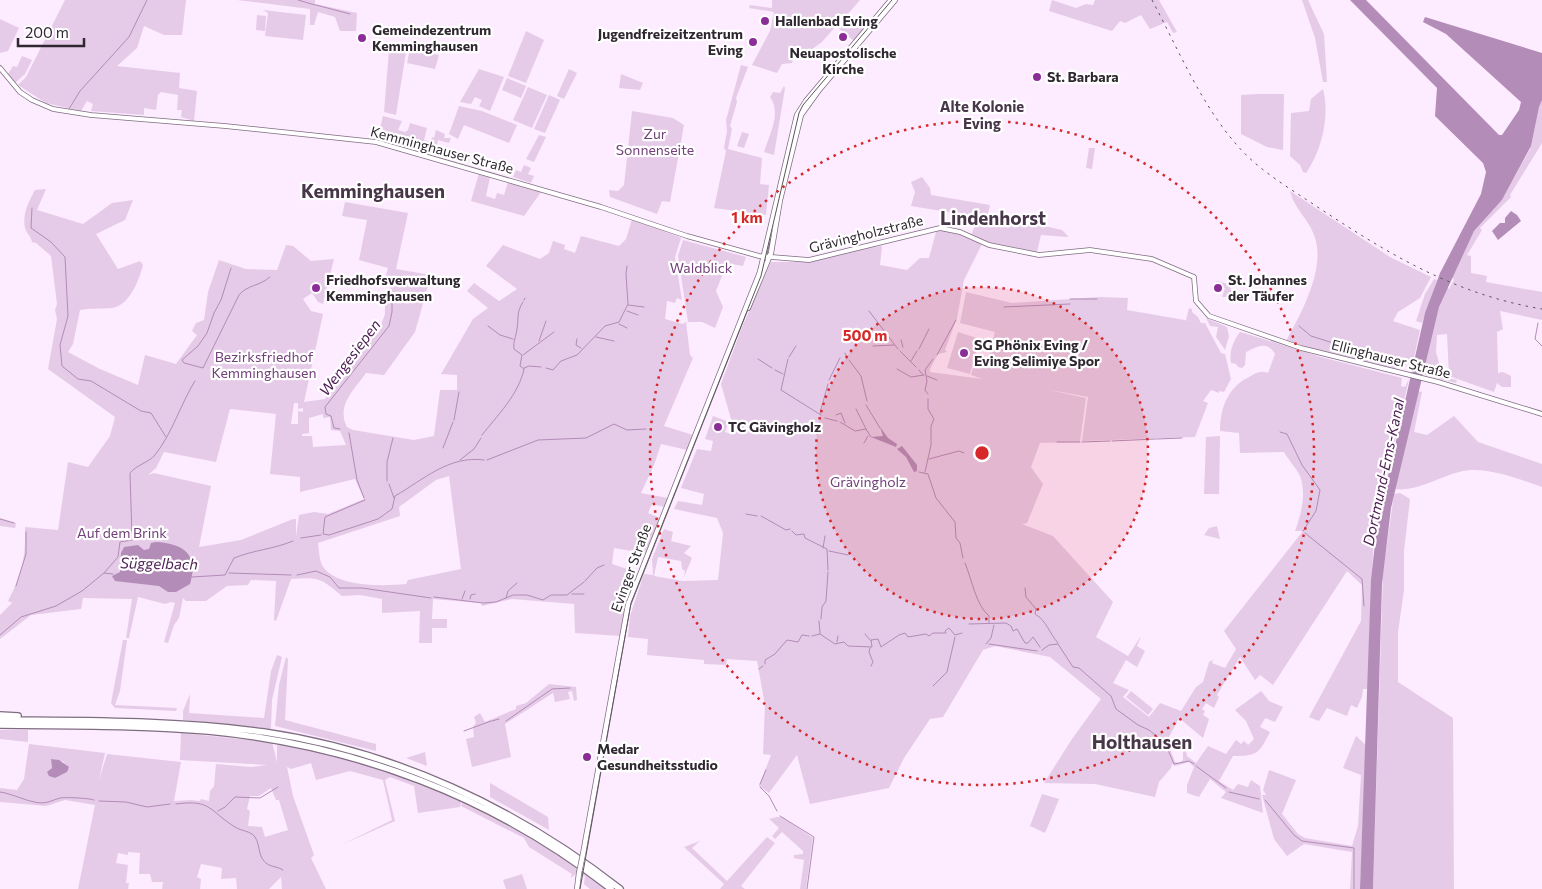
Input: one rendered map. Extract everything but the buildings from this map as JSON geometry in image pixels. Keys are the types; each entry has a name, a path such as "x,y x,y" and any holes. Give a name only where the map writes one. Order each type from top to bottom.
{"highway":[{"path":"0,716 50,720"},
{"path":"0,720 165,723 239,729 293,737 360,753 423,775 490,805 554,842 620,889"},
{"path":"0,727 158,728 214,732 298,744 356,758 420,779 483,807 542,840 611,889"}],"main road":[{"name":"Evinger Straße","path":"767,258 792,133 800,108 891,0"},
{"name":"Evinger Straße","path":"577,889 628,605 767,258 782,188 803,111 895,0"},
{"name":"Kemminghauser Straße","path":"0,68 20,92 38,104 53,109 92,115 225,126 373,142 586,202 688,237 767,258"},
{"name":"Grävingholzstraße","path":"767,258 809,260 940,228 960,232 989,245 1039,255 1096,251 1158,261 1194,278 1194,294 1203,312"},
{"name":"Ellinghauser Straße","path":"1203,312 1234,326 1286,344 1424,379 1542,414"}],"green space":[{"path":"65,0 186,0 182,35 164,35 144,26 137,48 117,66 180,73 179,88 197,91 194,121 181,117 182,110 177,110 178,95 161,92 158,95 156,110 144,108 144,115 91,111 93,104 87,101 81,111 46,103 18,85 26,77"},
{"path":"237,0 315,0 315,4 357,13 356,31 340,31 335,17 318,12 314,25 310,25 310,9"},
{"path":"772,0 860,0 847,15 864,29 854,41 836,26 822,42 808,52 797,48 792,63 782,64 777,73 752,65 770,31 774,12 749,8 750,5 772,8"},
{"path":"1052,0 1076,8 1086,4 1093,5 1095,0 1159,0 1177,32 1173,33 1167,22 1150,29 1141,15 1125,23 1120,21 1112,31 1049,11"},
{"path":"1302,0 1308,0 1324,34 1327,82 1323,82 1315,38"},
{"path":"263,10 306,15 303,40 265,36 268,13"},
{"path":"257,15 266,16 265,31 256,30"},
{"path":"0,19 19,28 8,51 0,53"},
{"path":"526,31 544,40 526,83 508,76"},
{"path":"410,48 439,55 435,69 407,63"},
{"path":"389,50 406,52 396,115 384,112"},
{"path":"22,56 32,60 25,74 15,83 8,74 13,66 17,67"},
{"path":"741,65 748,67 736,98 737,102 730,126 732,129 728,149 762,158 760,184 769,185 766,215 714,208 726,151 724,148 727,131 726,120"},
{"path":"479,69 504,77 490,111 479,106 482,100 475,97 471,104 460,102"},
{"path":"569,69 577,73 564,99 557,96"},
{"path":"621,74 643,83 640,90 619,88"},
{"path":"507,78 526,86 521,98 502,90"},
{"path":"784,86 774,155 764,152 775,117 775,110 770,97 773,92 780,93"},
{"path":"528,87 547,95 532,128 513,120"},
{"path":"1323,89 1326,110 1323,132 1312,164 1306,173 1290,156 1291,113 1309,111 1311,99"},
{"path":"1284,94 1283,150 1267,147 1241,134 1241,95"},
{"path":"549,95 560,100 545,133 534,129"},
{"path":"1542,100 1542,143 1510,195 1511,197 1480,228 1482,230 1467,255 1471,256 1471,273 1487,276 1486,282 1542,292 1542,320 1500,311 1503,329 1497,332 1498,373 1503,372 1511,376 1511,387 1502,387 1497,383 1494,392 1449,376 1447,334 1437,335 1436,352 1443,377 1457,380 1456,383 1421,374 1432,327 1446,287 1449,289 1454,280 1451,276 1474,231 1502,200 1530,149"},
{"path":"459,106 482,111 517,125 509,143 464,125 458,139 449,134"},
{"name":"Zur Sonnenseite","path":"632,111 673,118 684,125 670,202 662,201 657,214 610,197 609,190 618,191 624,185"},
{"path":"383,116 402,121 398,130 405,132 408,130 410,123 427,128 424,140 431,142 436,130 445,134 444,138 451,138 449,143 438,140 437,145 469,156 468,160 436,150 435,153 381,137 380,128"},
{"path":"742,132 749,134 744,148 737,146"},
{"path":"539,135 546,137 534,162 526,159"},
{"path":"1089,148 1095,148 1092,169 1086,168"},
{"path":"524,165 531,168 528,174 534,176 531,183 513,177 516,170 521,172"},
{"path":"479,173 490,177 486,196 495,199 497,193 504,195 508,182 541,192 524,216 471,201"},
{"name":"Grävingholz","path":"922,177 930,188 931,195 990,205 988,213 1062,230 1069,237 1041,235 1037,252 992,243 982,244 964,280 957,318 945,350 947,352 938,354 930,372 982,379 971,375 975,361 987,364 995,332 960,323 966,292 1012,303 1100,297 1128,298 1127,310 1196,322 1186,320 1189,308 1192,309 1192,312 1201,323 1205,323 1221,353 1225,354 1231,379 1224,392 1219,391 1219,393 1211,390 1203,401 1208,403 1195,437 1082,441 1088,397 1045,389 1086,398 1080,442 1040,443 1031,467 1043,484 1027,523 1022,524 1053,536 1113,602 1096,637 1128,656 1141,636 1137,646 1145,651 1137,667 1126,660 1113,683 1129,690 1123,697 1149,717 1160,703 1181,711 1196,687 1203,682 1209,662 1213,660 1212,663 1225,668 1236,649 1224,631 1303,531 1295,531 1302,505 1301,479 1284,452 1240,453 1239,433 1220,431 1224,406 1231,392 1242,381 1254,374 1260,372 1268,373 1275,354 1269,347 1262,346 1246,352 1245,365 1242,368 1231,363 1232,347 1240,332 1321,357 1402,378 1401,386 1405,387 1409,379 1385,486 1378,487 1384,488 1373,552 1368,689 1363,689 1357,708 1351,705 1347,716 1327,708 1319,721 1309,717 1361,621 1362,585 1347,571 1273,685 1260,675 1255,680 1240,657 1217,695 1219,697 1214,708 1206,703 1202,709 1205,711 1203,715 1209,719 1203,738 1179,718 1167,741 1175,762 1179,763 1183,760 1183,752 1186,751 1187,756 1196,763 1208,746 1226,754 1236,740 1241,744 1244,741 1248,745 1254,739 1246,721 1235,710 1261,691 1269,701 1283,707 1275,722 1265,718 1260,727 1270,732 1260,749 1252,754 1233,756 1219,781 1233,790 1238,784 1248,787 1251,780 1260,786 1263,813 1221,798 1226,792 1210,779 1199,797 1187,793 1187,785 1194,767 1189,762 1175,766 1172,764 1171,768 1159,782 1155,797 1095,784 1044,783 1072,739 1101,699 1050,657 995,646 983,650 943,717 930,719 904,758 889,788 810,804 797,755 769,793 759,786 771,755 763,754 765,705 757,661 727,659 726,665 704,664 704,660 647,655 648,639 628,637 630,616 644,574 653,575 652,559 664,529 673,532 671,541 691,546 684,553 692,558 684,577 685,571 682,569 681,561 658,557 654,576 683,581 718,580 723,533 717,518 674,509 678,501 702,505 704,494 681,488 697,449 711,451 713,441 705,439 713,416 729,422 725,432 731,434 733,426 721,384 742,327 771,262 808,262 843,251 882,246 880,265 907,270 920,258 929,258 936,232 940,228 970,238 976,223 972,216 911,206 915,192 911,182"},
{"path":"46,189 37,210 83,224 112,203 133,200 125,220 96,234 118,269 140,261 143,265 139,278 129,297 118,306 80,310 73,344 68,352 100,369 138,385 145,355 176,364 197,335 192,331 196,323 204,320 208,292 219,260 246,269 277,270 286,245 293,246 311,261 334,259 323,304 318,302 312,293 303,299 311,311 323,314 304,402 325,399 339,373 354,361 381,325 385,314 385,299 391,285 384,283 388,268 359,260 367,220 342,216 345,202 408,213 396,269 431,275 415,332 384,375 366,373 348,398 345,405 344,419 347,427 353,430 414,440 434,436 440,390 457,390 457,375 441,374 473,319 488,308 467,291 474,283 499,301 517,289 486,266 503,245 540,259 549,253 553,241 565,245 564,249 575,253 581,236 619,246 626,239 632,219 681,238 675,257 682,300 677,298 675,303 667,301 665,319 683,324 686,322 690,355 693,358 664,426 693,435 687,450 661,444 641,493 668,498 664,507 652,504 648,513 660,518 648,554 614,548 612,564 639,573 621,636 575,633 574,604 512,599 482,606 481,603 433,599 432,619 447,619 447,628 432,628 432,643 419,643 420,611 382,613 382,599 360,595 342,596 324,582 308,578 291,579 276,621 274,620 276,581 251,580 248,585 227,586 206,601 186,601 183,598 179,618 174,625 168,643 164,642 175,603 165,604 138,597 129,638 126,638 132,599 83,598 81,609 31,615 0,639 0,615 12,603 8,601 17,582 22,565 25,547 25,527 58,530 68,462 88,467 110,436 115,417 48,369 57,319 55,310 57,304 51,256 36,243 32,242 24,223 28,203 35,190","holes":["294,403 298,403 298,409 303,408 303,412 298,411 298,424 291,424","230,409 276,414 270,474 300,477 300,492 355,479 364,499 328,514 314,512 299,515 296,537 296,519 293,519 241,540 199,547 211,486 154,473 148,475 156,468 164,452 216,462","323,414 323,418 330,417 331,430 340,431 346,445 313,447 312,436 302,436 302,434 309,433 309,418","449,476 461,569 408,580 406,584 385,585 348,582 328,573 322,565 318,543 400,516 399,507 436,480"]},
{"path":"1290,191 1390,257 1431,277 1420,298 1398,312 1393,321 1420,330 1412,367 1408,364 1392,370 1286,341 1305,304 1315,275 1317,261 1314,235"},
{"name":"Waldblick","path":"683,240 746,257 743,266 727,263 716,291 723,307 715,328 702,322 688,322 678,256"},
{"path":"1434,279 1437,280 1422,323 1416,321 1425,294"},
{"path":"1217,281 1228,284 1235,297 1222,297 1225,288 1215,284"},
{"path":"1206,318 1227,327 1229,336 1225,350 1216,337 1218,327 1210,326"},
{"name":"SG Phönix Eving / Eving Selimiye Spor","path":"958,332 980,339 970,374 947,368"},
{"path":"1417,391 1422,392 1414,432 1427,435 1454,416 1478,442 1542,464 1542,487 1501,474 1469,470 1451,474 1427,484 1395,489"},
{"path":"1220,436 1219,494 1204,494 1206,437"},
{"path":"1400,493 1410,499 1404,551 1404,590 1398,632 1398,682 1453,718 1454,889 1373,889 1383,573 1394,494"},
{"path":"0,518 16,523 15,528 0,526"},
{"path":"1217,526 1220,539 1204,535 1209,528"},
{"path":"123,640 127,640 120,691 115,705 177,708 176,711 115,708 111,703"},
{"path":"277,655 282,657 272,700 271,729 183,720 183,711 190,694 189,713 264,718 271,671"},
{"path":"286,657 288,659 285,720 376,744 376,751 275,726 279,685"},
{"path":"549,684 576,687 577,700 574,701 572,691 568,692 570,699 555,702 553,693 505,724 511,757 472,767 466,739 474,737 473,727 476,723 474,717 480,713 485,722 516,709 516,706 526,703"},
{"path":"1131,691 1153,709 1148,715 1126,697"},
{"path":"0,730 28,730 28,742 0,739"},
{"path":"181,733 272,742 277,762 277,743 371,767 462,800 460,807 418,813 414,786 390,777 385,780 395,821 341,845 392,820 383,780 350,771 316,780 311,763 291,769 287,767 293,796 314,855 311,858 326,889 282,889 281,877 269,889 237,889 236,878 221,879 222,868 201,864 197,877 201,879 200,889 162,889 163,882 152,882 150,874 139,874 140,853 128,852 128,855 118,853 116,863 128,865 126,883 129,883 128,889 78,889 95,805 65,800 46,806 0,802 0,788 17,790 24,779 29,744 105,753 99,780 107,754 181,762 174,801 200,801 201,799 209,801 210,791 214,786 216,764 251,767 267,765 180,760","holes":["51,759 64,762 67,772 54,778 50,770 52,768","271,788 276,800 279,800 288,830 265,837 262,827 248,826 250,811 247,809 250,796 259,796"]},
{"path":"1356,736 1366,745 1360,889 1350,889 1352,852 1304,844 1287,856 1274,839 1262,795 1266,795 1263,790 1269,770 1296,780 1282,814 1298,834 1305,838 1352,846 1358,826 1361,775 1343,768"},
{"path":"425,752 427,766 406,758"},
{"path":"490,783 548,817 549,830 490,797"},
{"path":"1042,794 1059,799 1045,833 1030,826"},
{"path":"463,801 537,842 607,889 590,889 584,884 585,876 577,873 571,878 572,874 529,847 524,838 461,806"},
{"path":"782,817 813,838 806,889 800,889 804,860 794,858 794,855 803,854 803,851 782,832 775,839 772,836 779,828 769,819"},
{"path":"767,837 775,843 741,886 745,889 720,889 724,884 684,847 700,841 692,848 727,881"},
{"path":"522,874 527,889 506,889 503,880"}],"water":[{"path":"1350,0 1366,0 1499,135 1502,135 1519,110 1521,102 1446,34 1423,22 1425,17 1542,53 1542,100 1531,146 1502,200 1474,231 1439,307 1391,508 1382,584 1373,889 1360,889 1371,580 1377,525 1425,313 1440,273 1481,194 1486,172 1483,163 1435,116 1437,88"},
{"path":"1511,211 1521,221 1498,240 1492,231 1500,223 1505,223 1505,218"},
{"path":"880,427 888,438 897,444 896,447 871,437 883,436"},
{"path":"902,446 917,465 917,471 914,472 906,457 897,449"},
{"path":"151,543 174,545 187,552 191,558 192,565 190,584 176,592 168,592 159,586 115,581 112,576 120,572 121,553 124,547 138,545 144,550 149,549"},
{"path":"51,759 59,760 69,767 67,772 55,778 49,776 47,772 52,768"}],"waterway":[{"path":"69,109 80,91 129,37 147,0"},
{"path":"298,0 315,5"},
{"path":"316,5 350,14"},
{"path":"32,208 31,228 51,242 65,257 68,316 60,345 62,366 78,379 91,381 141,411 151,413 166,437"},
{"path":"546,368 553,370 561,361 577,355 605,326 619,322 628,304 627,266"},
{"path":"231,268 221,300 207,333 198,346 182,360 184,363 203,368 239,295 246,289 270,277"},
{"name":"Wengesiepen","path":"340,429 334,428 331,416 326,414 325,407 389,326 392,312 392,293"},
{"path":"1070,299 1097,299"},
{"path":"523,302 519,312 514,349 522,355 520,366 524,369"},
{"path":"1004,307 1070,304"},
{"path":"628,305 644,307"},
{"path":"627,311 638,315"},
{"path":"869,311 898,349"},
{"path":"937,355 956,320"},
{"path":"539,341 546,321"},
{"path":"1538,323 1535,339 1542,346"},
{"path":"619,324 627,328"},
{"path":"488,326 500,335 513,339"},
{"path":"1299,326 1311,336 1333,343"},
{"path":"919,349 929,329"},
{"path":"523,355 554,332"},
{"path":"596,337 614,341"},
{"path":"577,339 576,345 581,348"},
{"path":"901,340 903,347"},
{"path":"873,346 894,345"},
{"path":"1338,345 1377,359"},
{"path":"789,357 796,346"},
{"path":"900,351 916,367"},
{"path":"911,361 917,351"},
{"path":"845,353 847,358"},
{"path":"829,380 840,358"},
{"path":"758,359 772,368"},
{"path":"788,359 781,390 821,415"},
{"path":"928,394 925,390 927,381 925,370 933,359"},
{"path":"849,360 861,376 867,401"},
{"path":"524,368 529,366 541,367"},
{"path":"482,435 512,396 524,369"},
{"path":"897,369 911,377 924,375"},
{"path":"775,370 783,374"},
{"path":"919,370 923,375"},
{"path":"927,376 937,380"},
{"path":"130,473 155,455 172,428 195,381"},
{"path":"823,402 828,384"},
{"path":"454,420 459,392"},
{"path":"925,472 931,445 931,426 934,419 928,409 928,399"},
{"path":"820,414 822,405"},
{"path":"866,405 880,428"},
{"path":"856,409 866,429"},
{"path":"836,415 841,413 845,423"},
{"path":"825,418 837,421"},
{"path":"443,448 453,422"},
{"path":"840,422 855,431 866,429 871,437"},
{"name":"Süggelbach","path":"487,460 538,440 586,438 614,424 627,430 646,429"},
{"path":"1280,432 1287,434 1302,465 1320,490 1316,511 1303,531"},
{"name":"Wengesiepen","path":"349,433 357,480 364,498"},
{"path":"864,443 868,436"},
{"path":"387,481 387,462 393,438"},
{"path":"460,460 474,449 481,438"},
{"path":"1157,439 1182,438"},
{"path":"1112,441 1156,439"},
{"path":"1082,442 1110,441"},
{"path":"1057,442 1080,442"},
{"path":"929,459 959,451 964,453"},
{"name":"Süggelbach","path":"365,500 325,517 323,534 329,535 378,519 392,509 395,496 437,470 459,461 471,459 484,460"},
{"path":"919,472 928,474 936,498 955,522 956,538 960,543 963,558"},
{"path":"130,474 132,536"},
{"path":"389,484 394,498"},
{"path":"746,514 757,516"},
{"path":"761,516 786,530 790,529"},
{"path":"0,519 14,523"},
{"path":"792,531 796,535 804,534 805,538 827,549 828,570"},
{"path":"16,586 26,554 26,532"},
{"path":"1305,533 1362,579 1364,606"},
{"name":"Süggelbach","path":"301,538 321,535"},
{"path":"823,548 825,536"},
{"path":"104,573 118,557 120,542 132,540"},
{"name":"Süggelbach","path":"192,577 225,575 234,558 293,541"},
{"path":"829,551 848,555"},
{"path":"965,563 978,599 989,616 989,623"},
{"path":"585,581 597,568 604,565"},
{"path":"297,575 316,571 330,577 339,588 362,588 431,598"},
{"path":"821,619 822,607 826,601 828,572"},
{"name":"Süggelbach","path":"0,635 21,617 56,606 82,591 104,573 113,574"},
{"path":"229,573 291,575"},
{"path":"434,597 483,603 496,602 513,595 527,595 543,600 551,595 567,595 584,582"},
{"path":"506,598 508,591 517,583"},
{"path":"1025,588 1026,597 1036,609 1035,614 1042,620 1058,643"},
{"path":"462,599 465,591"},
{"path":"470,599 471,595 475,594"},
{"path":"572,594 584,594"},
{"path":"819,621 820,633"},
{"path":"969,624 1006,623 1011,626 1013,631 1017,629 1025,643 1028,643 1033,637 1040,647"},
{"path":"986,644 991,638 994,625"},
{"path":"820,634 835,644 844,642 848,646 872,647 871,640 878,639 881,647 905,633 908,637 926,634 929,636 933,633 946,633 945,631 949,628 955,635 962,633"},
{"path":"812,636 820,634"},
{"path":"865,634 871,641"},
{"path":"765,664 765,660 775,654 787,640 798,642 802,635 809,636"},
{"path":"837,642 838,636"},
{"path":"933,686 947,672 955,637"},
{"path":"989,644 1037,651"},
{"path":"1042,650 1049,645 1058,644 1073,667 1079,668 1111,696 1116,709 1138,725 1149,730 1165,743 1174,764 1189,761 1194,764"},
{"path":"870,648 869,652 873,662 871,666"},
{"path":"759,669 763,666"},
{"path":"506,721 552,689 570,688"},
{"path":"492,721 499,719"},
{"path":"464,731 491,721"},
{"path":"1196,766 1226,788"},
{"path":"760,784 766,770"},
{"path":"218,811 235,797 260,798 278,787"},
{"path":"760,787 769,796 777,811"},
{"path":"0,792 41,803 60,798 94,800"},
{"path":"1229,792 1259,799"},
{"path":"1265,800 1294,835 1302,841 1354,848 1354,889"},
{"path":"99,801 126,802 147,807 170,804"},
{"path":"176,804 197,803 204,805 235,827 253,835 265,862 283,870"},
{"path":"780,816 814,837 807,889"}],"tram line":[{"path":"580,889 631,603 761,276 799,113 803,105 892,0"}],"railway":[{"path":"1152,0 1190,75 1223,128 1244,153 1272,177 1367,239 1422,269 1479,293 1542,309"}],"place":[{"name":"Hallenbad Eving","path":"765,21"},
{"name":"Neuapostolische Kirche","path":"843,37"},
{"name":"Gemeindezentrum Kemminghausen","path":"362,38"},
{"name":"Jugendfreizeitzentrum Eving","path":"753,42"},
{"name":"St. Barbara","path":"1037,77"},
{"name":"Friedhofsverwaltung Kemminghausen","path":"316,288"},
{"name":"St. Johannes der Täufer","path":"1218,288"},
{"name":"SG Phönix Eving / Eving Selimiye Spor","path":"964,353"},
{"name":"TC Gävingholz","path":"718,427"},
{"name":"Medar Gesundheitsstudio","path":"587,757"}],"district":[{"name":"Alte Kolonie Eving","path":"982,116"},
{"name":"Kemminghausen","path":"373,191"},
{"name":"Lindenhorst","path":"993,218"},
{"name":"Holthausen","path":"1142,742"}],"park label":[{"name":"Bezirksfriedhof Kemminghausen","path":"264,366"},
{"name":"Auf dem Brink","path":"122,533"}],"water label":[{"name":"Dortmund-Ems-Kanal","path":"1384,472"}]}
